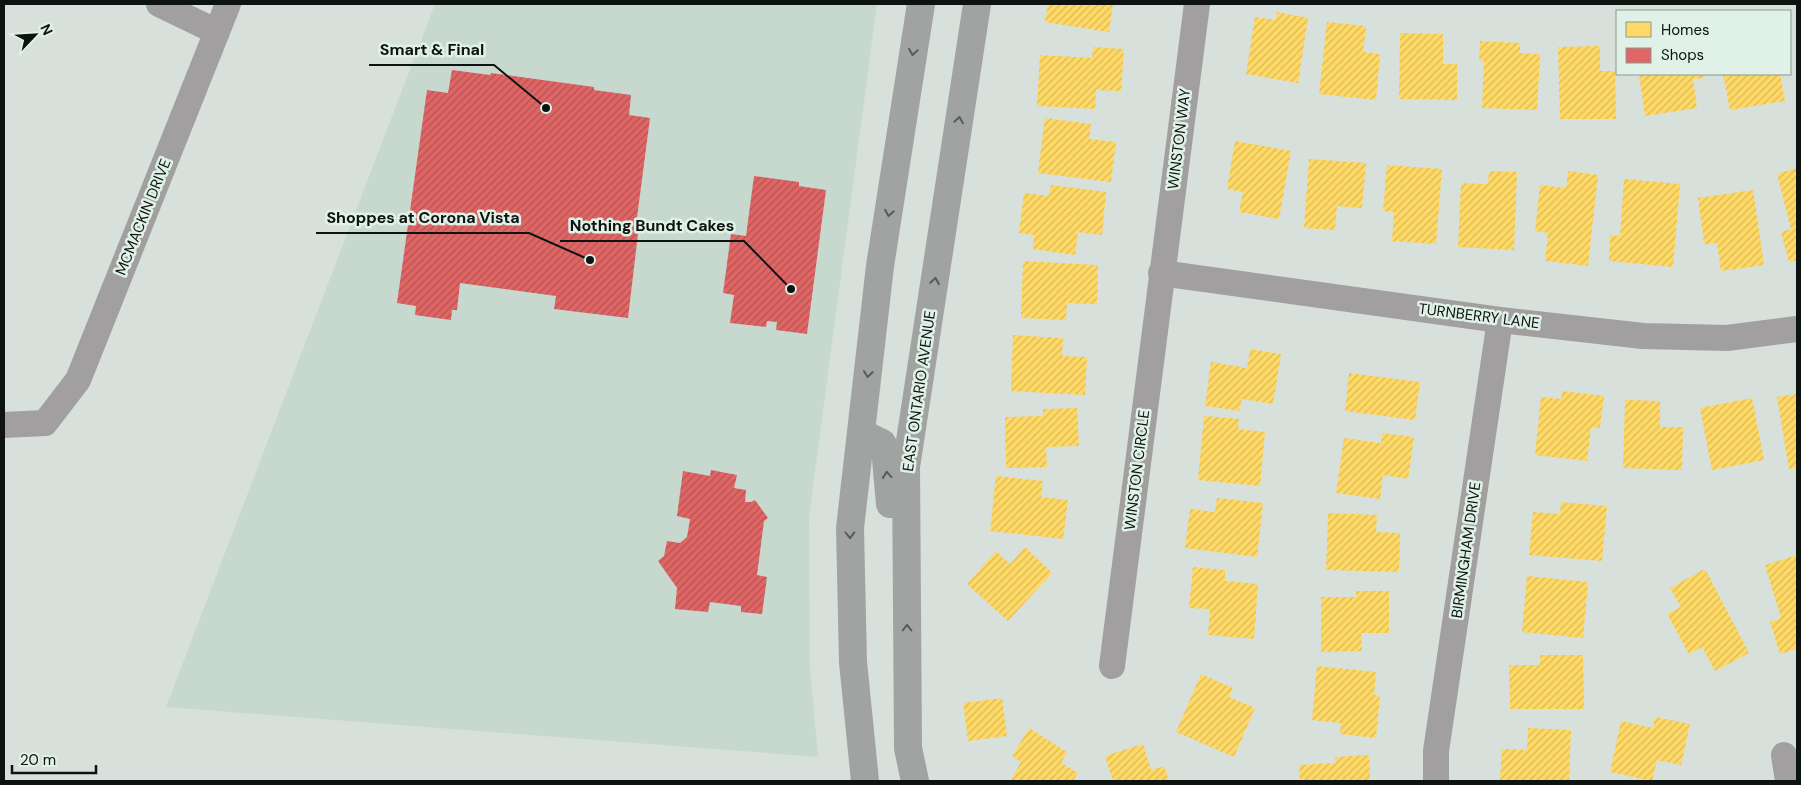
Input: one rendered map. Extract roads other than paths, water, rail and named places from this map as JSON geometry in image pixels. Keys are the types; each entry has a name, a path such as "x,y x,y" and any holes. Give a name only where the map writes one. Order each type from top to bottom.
{"main road":[{"path":"865,781 852,662 850,528 880,266 920,4"},
{"name":"EAST ONTARIO AVENUE","path":"916,781 908,748 906,467 978,4"},
{"path":"861,433 882,443 885,448 890,505 888,538 889,623 894,701 895,711 908,748"}],"street":[{"path":"159,4 217,32"},
{"name":"MCMACKIN DRIVE","path":"4,425 45,423 78,380 228,4"},
{"name":"WINSTON WAY","path":"1161,274 1197,4"},
{"name":"TURNBERRY LANE","path":"1161,274 1500,320 1643,336 1727,338 1797,330"},
{"name":"WINSTON CIRCLE","path":"1112,666 1161,274"},
{"name":"BIRMINGHAM DRIVE","path":"1436,781 1436,751 1500,320"},
{"path":"1784,755 1788,781"}],"place":[{"name":"Smart & Final","path":"546,108"},
{"name":"Shoppes at Corona Vista","path":"590,260"},
{"name":"Nothing Bundt Cakes","path":"791,289"}]}
